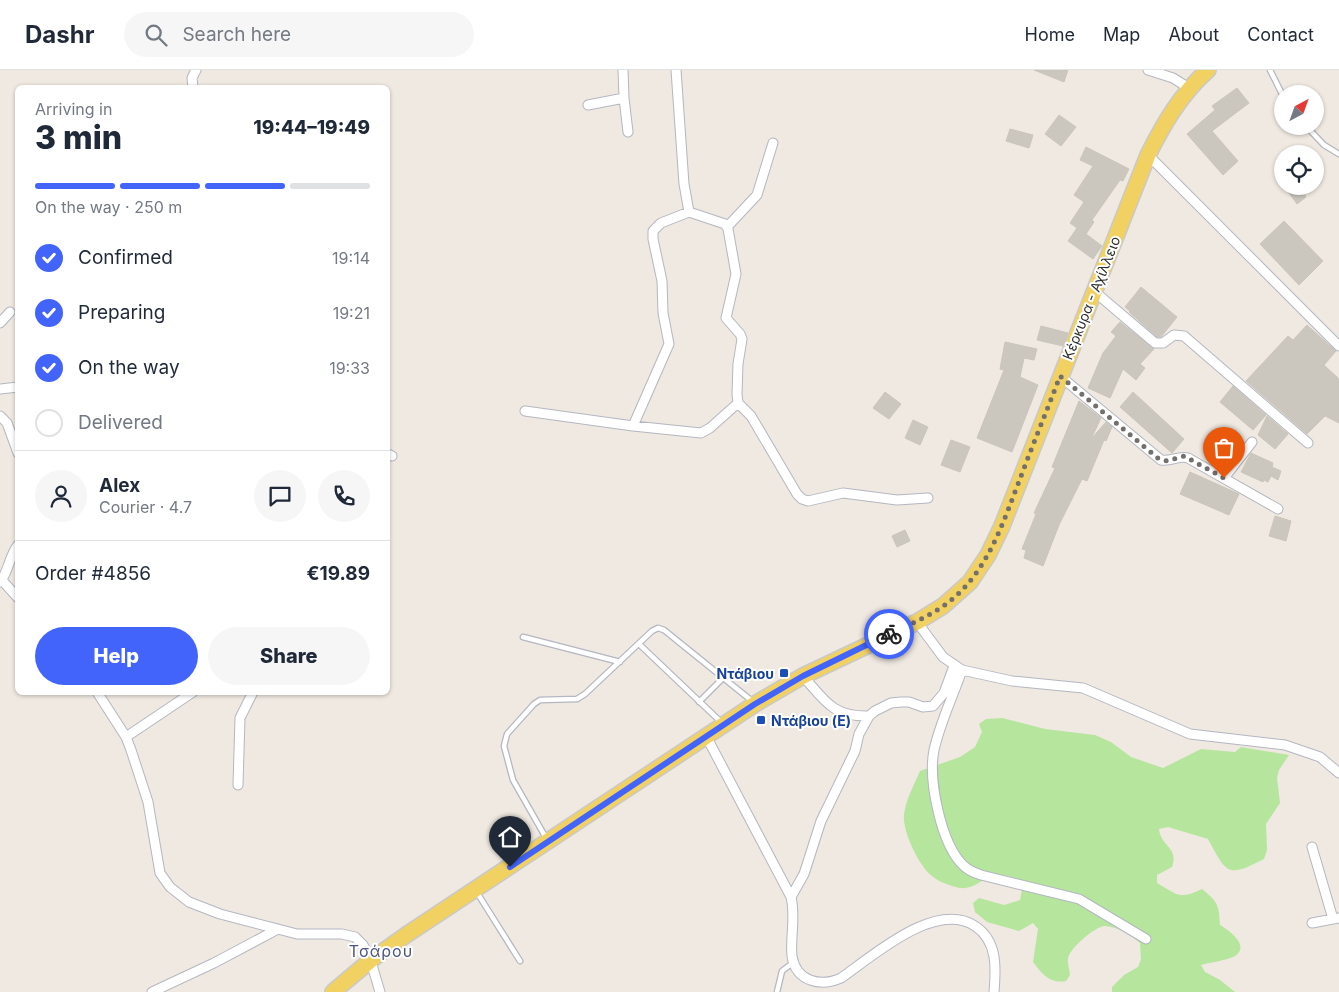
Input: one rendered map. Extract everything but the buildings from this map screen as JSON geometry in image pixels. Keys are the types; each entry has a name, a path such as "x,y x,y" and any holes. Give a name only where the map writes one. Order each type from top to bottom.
{"main road":[{"name":"Κέρκυρα - Αχίλλειο","path":"333,992 371,960 755,704 803,676 917,622 943,606 970,582 988,555 1002,526 1148,155 1164,123 1189,88 1208,70"}],"street":[{"path":"193,85 192,78 196,70"},
{"path":"623,70 628,132"},
{"path":"676,70 684,184 689,212"},
{"path":"1148,70 1173,78 1189,88"},
{"path":"588,105 624,98"},
{"path":"727,227 757,195 773,143"},
{"path":"1148,155 1339,346"},
{"path":"633,426 669,344 663,314 662,281 653,231 661,223 689,212 720,221 727,227 736,274 726,318 742,339 738,364 738,403 750,416 797,494 802,499 812,501 843,493 897,500 928,498"},
{"path":"1095,292 1155,343 1163,343 1174,335 1184,336 1308,443"},
{"path":"0,323 10,312"},
{"path":"1060,376 1159,459 1167,461 1184,456 1278,509"},
{"path":"0,389 15,387"},
{"path":"525,412 633,426 702,432 710,428 738,403"},
{"path":"0,416 7,422 15,445"},
{"path":"1224,478 1252,442"},
{"path":"15,549 11,554 6,572 0,580 15,595"},
{"path":"917,622 933,646 958,668 1012,681 1083,688 1190,734 1285,745 1320,756 1339,773"},
{"path":"803,676 841,714 852,717 869,716 891,703 909,702 923,707 933,706 944,693 958,668"},
{"path":"958,668 934,749 932,767 934,796 941,822 958,859 970,871 981,875 1079,899 1146,939"},
{"path":"99,695 126,737 148,802 160,870 166,883 183,898 204,909 297,934 350,936 363,945 371,960 380,992"},
{"path":"126,737 189,695"},
{"path":"238,785 240,718 252,695"},
{"path":"791,898 804,874 821,821 855,751 859,734 869,716"},
{"path":"706,736 791,898 794,909 792,955 803,976 811,981 831,983 896,939 914,930 940,920 960,919 979,928 992,947 996,957 994,992"},
{"path":"1312,847 1336,919 1312,923"},
{"path":"152,992 207,967 278,929"}],"lane":[{"path":"1270,70 1278,85"},
{"path":"1315,135 1324,145 1339,154"},
{"path":"549,842 513,780 504,746 507,734 534,704 547,699 577,699 596,685 652,630 661,629 755,704"},
{"path":"523,638 620,662"},
{"path":"639,644 723,725"},
{"path":"699,702 723,678"},
{"path":"476,890 520,961"},
{"path":"777,992 782,971 794,962"}],"green space":[{"path":"1002,718 1045,729 1095,735 1111,742 1131,757 1163,768 1201,749 1235,752 1241,747 1289,755 1279,770 1277,778 1280,803 1266,824 1267,850 1264,859 1242,869 1229,869 1224,866 1208,839 1168,827 1159,829 1160,835 1171,851 1174,860 1172,867 1157,875 1157,883 1179,895 1202,889 1217,904 1220,925 1234,935 1240,944 1238,953 1233,957 1201,965 1205,972 1220,980 1235,992 1112,992 1112,987 1124,975 1138,967 1141,959 1140,943 1124,932 1105,926 1089,934 1072,950 1068,961 1070,975 1066,981 1055,981 1043,974 1033,962 1038,929 1033,923 1019,931 987,922 975,912 973,903 979,898 1004,905 1020,900 1023,885 1019,881 1000,875 985,879 970,887 960,888 938,880 927,871 912,848 904,821 906,803 920,771 960,757 975,747 982,732 979,724 986,719"}],"way so far":[{"path":"889,634 917,622 943,606 970,582 980,568 1002,526 1060,376 1159,459 1167,461 1184,456 1224,478"}],"place":[{"name":"Ντάβιου","path":"784,673"},
{"name":"Ντάβιου (E)","path":"761,720"}],"district":[{"name":"Τσάρου","path":"381,951"}],"route":[{"path":"510,867 755,704 803,676 889,634"}]}
